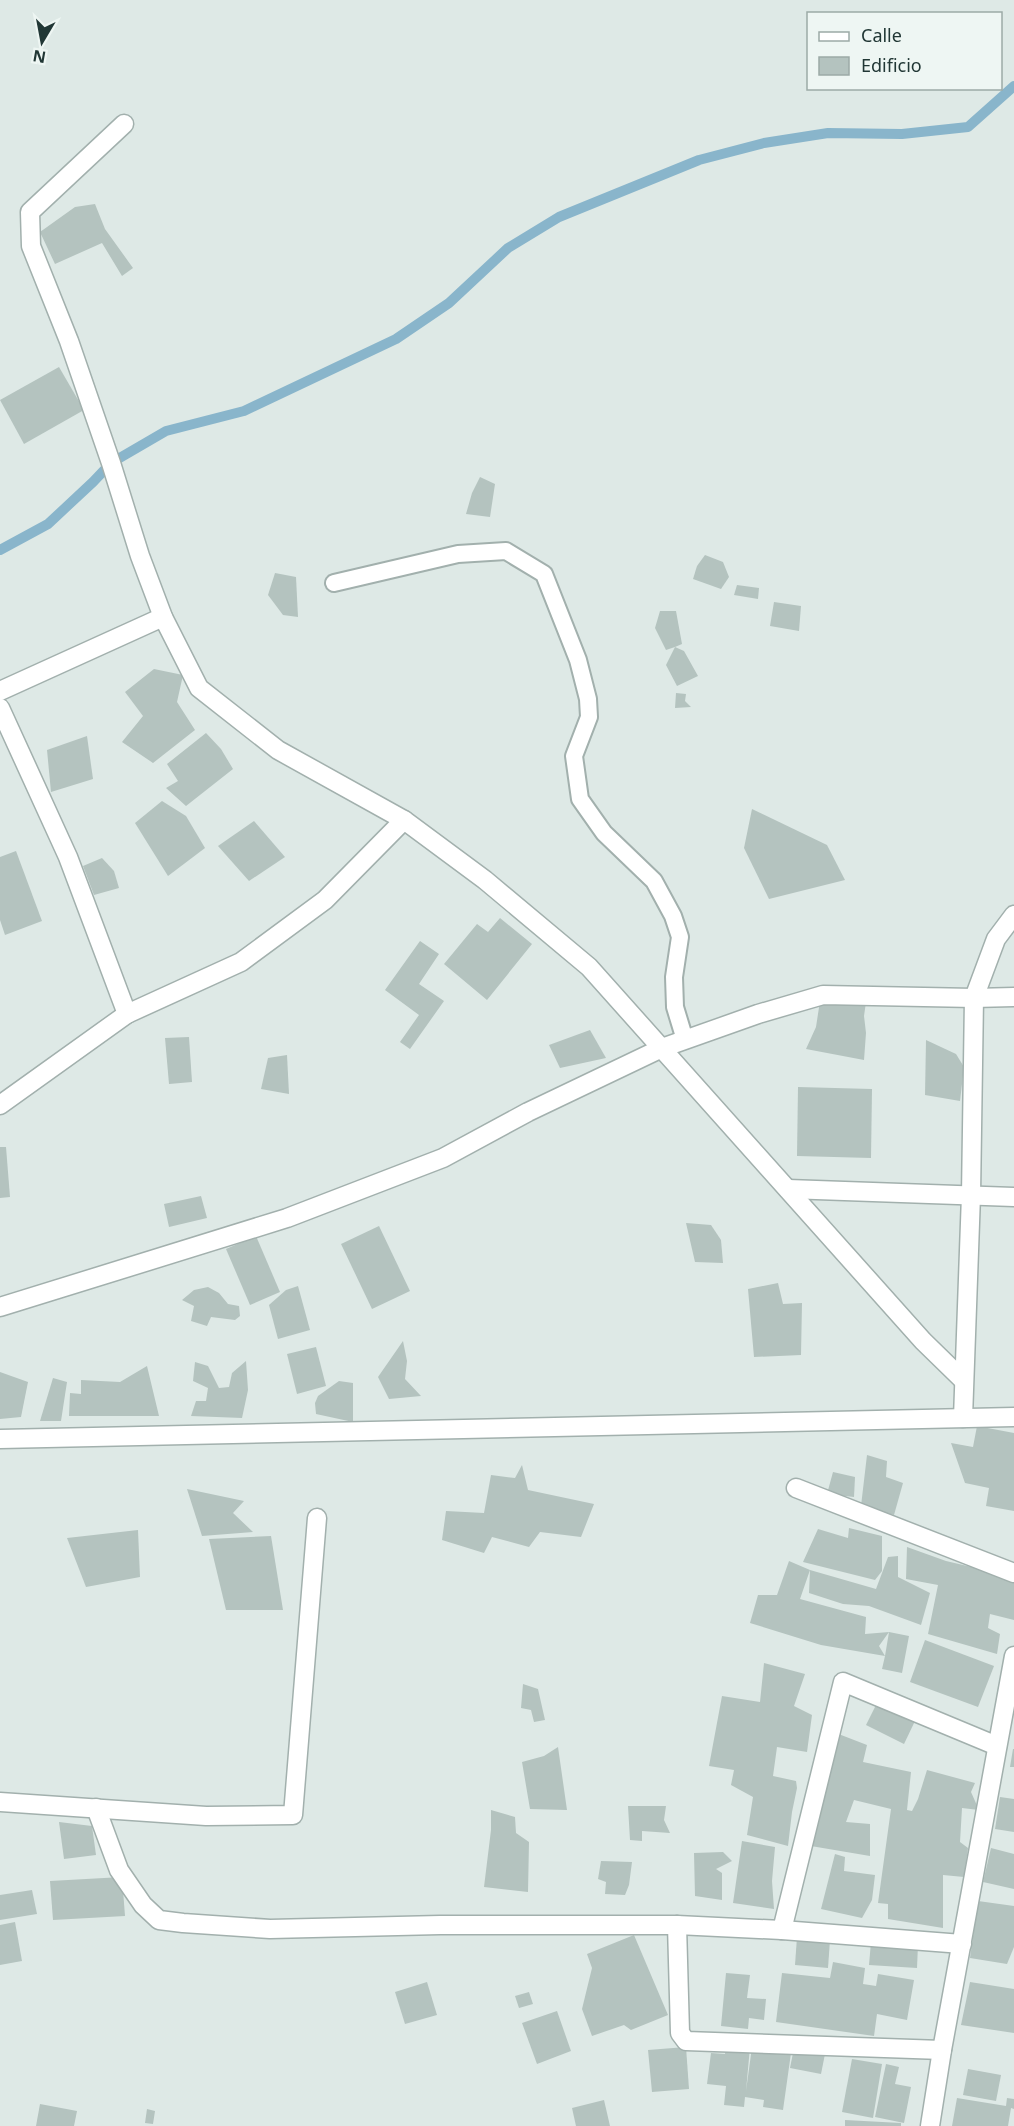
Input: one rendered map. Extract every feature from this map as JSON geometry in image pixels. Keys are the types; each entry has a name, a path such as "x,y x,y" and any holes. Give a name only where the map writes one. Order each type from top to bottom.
{"street":[{"path":"124,124 30,212 31,246 69,341 140,556 163,617 199,688 278,750 404,820 485,880 589,968 923,1341 963,1380"},
{"path":"0,691 163,617"},
{"path":"0,708 68,857 127,1014"},
{"path":"0,1106 127,1014 241,962 325,900 404,820"},
{"path":"963,1418 971,1195 974,998 996,939 1014,915"},
{"path":"0,1307 287,1218 442,1158 528,1112 662,1048 758,1014 823,995 1014,997"},
{"path":"788,1189 1014,1197"},
{"path":"0,1440 1014,1417"},
{"path":"796,1488 1014,1573"},
{"path":"0,1802 206,1816 293,1815 317,1518"},
{"path":"930,2126 1014,1656"},
{"path":"782,1930 843,1682 998,1746"},
{"path":"96,1809 119,1870 143,1905 159,1920 270,1929 440,1924 676,1925 782,1930 962,1944"},
{"path":"676,1925 680,2033 686,2041 942,2049"}],"lane":[{"path":"334,583 458,554 506,551 544,574 578,660 588,699 589,717 574,756 580,800 604,833 654,881 673,916 680,937 674,977 675,1007 685,1040"}],"building":[{"path":"95,204 105,229 133,268 122,276 102,243 55,264 40,232 75,207"},
{"path":"59,367 84,410 24,444 0,400"},
{"path":"480,477 495,484 490,517 466,514 472,493"},
{"path":"705,555 723,562 729,577 721,589 693,579 697,566"},
{"path":"275,573 296,577 298,617 283,615 268,595"},
{"path":"737,585 759,588 758,599 734,595"},
{"path":"774,602 801,606 799,631 770,626"},
{"path":"660,611 676,611 682,644 666,650 655,628"},
{"path":"675,647 684,651 698,676 677,686 666,665"},
{"path":"154,669 183,675 177,702 195,730 153,763 122,742 143,716 125,692"},
{"path":"676,693 686,694 685,701 691,707 675,708"},
{"path":"206,733 221,749 233,769 186,806 166,788 178,781 167,764"},
{"path":"87,736 93,779 51,792 47,750"},
{"path":"162,801 186,816 205,848 168,876 135,823"},
{"path":"752,809 827,845 845,880 769,899 744,848"},
{"path":"254,821 285,857 249,881 218,846"},
{"path":"16,851 42,921 5,935 0,920 0,857"},
{"path":"102,858 114,871 119,888 94,895 83,866"},
{"path":"500,918 532,944 487,1000 444,964 477,924 488,932"},
{"path":"420,941 439,954 419,984 444,1001 410,1049 400,1042 419,1015 385,990"},
{"path":"820,1001 866,1002 864,1060 806,1049 816,1027"},
{"path":"590,1030 606,1058 560,1068 549,1045"},
{"path":"189,1037 192,1082 169,1084 165,1038"},
{"path":"926,1040 956,1054 964,1067 960,1101 925,1095"},
{"path":"287,1055 289,1094 261,1089 268,1058"},
{"path":"798,1087 872,1089 871,1158 797,1156"},
{"path":"0,1147 6,1147 10,1197 0,1198"},
{"path":"201,1196 207,1218 169,1227 164,1204"},
{"path":"686,1223 711,1225 721,1240 723,1263 695,1262"},
{"path":"379,1226 410,1291 372,1309 341,1244"},
{"path":"256,1236 280,1292 250,1305 226,1249"},
{"path":"778,1283 783,1304 802,1303 801,1355 754,1357 748,1289"},
{"path":"298,1286 310,1330 278,1339 269,1305 286,1290"},
{"path":"208,1287 219,1293 228,1304 239,1306 240,1316 235,1320 211,1317 207,1326 191,1321 194,1306 182,1300 194,1290"},
{"path":"403,1341 407,1361 405,1379 421,1396 389,1399 378,1377"},
{"path":"316,1347 326,1386 297,1394 287,1354"},
{"path":"246,1361 248,1390 242,1418 191,1416 196,1401 206,1401 208,1388 193,1381 195,1362 208,1366 219,1388 229,1387 232,1373"},
{"path":"147,1366 159,1416 69,1416 70,1393 81,1394 81,1380 120,1382"},
{"path":"0,1372 28,1382 21,1417 0,1419"},
{"path":"53,1378 67,1382 61,1421 40,1421"},
{"path":"339,1381 353,1383 353,1422 316,1414 315,1403 318,1396"},
{"path":"977,1426 1014,1433 1014,1511 986,1506 989,1488 965,1483 951,1443 973,1447"},
{"path":"867,1455 887,1461 886,1477 903,1483 894,1515 861,1506"},
{"path":"522,1465 528,1490 594,1504 581,1537 540,1532 529,1547 492,1537 484,1553 442,1540 446,1511 484,1513 491,1475 515,1478"},
{"path":"833,1472 855,1477 854,1497 827,1494"},
{"path":"187,1489 244,1501 233,1513 253,1532 202,1536"},
{"path":"849,1528 882,1536 882,1571 875,1580 803,1562 818,1529 848,1538"},
{"path":"138,1530 140,1577 86,1587 67,1538"},
{"path":"271,1536 283,1610 226,1610 209,1539"},
{"path":"907,1547 946,1561 1014,1577 1014,1620 990,1614 988,1628 1000,1634 997,1654 928,1634 938,1585 906,1579"},
{"path":"898,1556 898,1577 930,1593 921,1625 869,1606 843,1604 809,1593 810,1570 876,1589 888,1557"},
{"path":"789,1561 810,1570 800,1599 866,1617 865,1634 889,1632 879,1646 885,1656 821,1645 750,1623 758,1595 777,1595"},
{"path":"889,1632 909,1636 902,1673 882,1669"},
{"path":"925,1640 994,1666 978,1707 910,1682"},
{"path":"764,1663 805,1674 794,1706 812,1715 807,1752 777,1747 773,1776 796,1781 797,1788 788,1846 747,1835 753,1797 731,1785 734,1770 709,1766 722,1696 760,1702"},
{"path":"523,1684 538,1689 545,1720 534,1722 531,1710 521,1708"},
{"path":"877,1703 915,1721 904,1744 866,1725"},
{"path":"836,1733 867,1745 863,1762 911,1772 907,1810 912,1811 918,1799 927,1770 975,1783 971,1792 979,1810 962,1808 960,1842 968,1848 964,1877 943,1875 943,1928 888,1919 888,1904 878,1903 891,1809 854,1800 846,1822 870,1824 870,1856 805,1845"},
{"path":"558,1747 567,1810 530,1809 522,1762 544,1756"},
{"path":"1013,1749 1014,1767 1010,1767"},
{"path":"1000,1797 1014,1799 1014,1832 995,1829"},
{"path":"628,1806 666,1806 664,1820 670,1833 642,1831 642,1841 630,1840"},
{"path":"491,1810 515,1817 516,1833 529,1842 528,1892 484,1887 491,1830"},
{"path":"59,1822 92,1826 96,1855 64,1859"},
{"path":"742,1841 775,1847 772,1881 774,1909 733,1903"},
{"path":"991,1848 1014,1854 1014,1889 983,1882"},
{"path":"723,1852 732,1861 716,1869 722,1873 722,1900 695,1896 694,1853"},
{"path":"835,1854 845,1857 844,1871 875,1875 872,1900 862,1918 821,1909"},
{"path":"601,1861 632,1862 629,1885 625,1895 605,1894 606,1882 598,1879"},
{"path":"122,1877 125,1916 53,1920 50,1881"},
{"path":"32,1890 37,1914 0,1920 0,1895"},
{"path":"978,1901 1014,1906 1014,1947 1007,1964 970,1958"},
{"path":"15,1922 22,1961 0,1965 0,1925"},
{"path":"634,1935 668,2015 631,2030 624,2025 592,2036 582,2009 592,1968 587,1954"},
{"path":"797,1937 830,1940 828,1968 795,1965"},
{"path":"871,1942 918,1945 917,1968 869,1965"},
{"path":"833,1962 865,1968 863,1984 876,1986 878,1974 914,1980 907,2020 877,2014 874,2036 776,2022 782,1973 830,1978"},
{"path":"726,1973 750,1975 747,1998 766,1999 764,2020 749,2018 748,2029 721,2026"},
{"path":"427,1982 437,2015 405,2024 395,1992"},
{"path":"970,1982 1014,1989 1014,2033 961,2025"},
{"path":"529,1992 533,2004 519,2008 515,1996"},
{"path":"557,2011 571,2051 537,2064 522,2023"},
{"path":"726,2044 750,2047 746,2091 752,2047 791,2053 783,2110 763,2107 764,2100 745,2097 744,2107 724,2105 726,2086 707,2084 711,2053 725,2054"},
{"path":"686,2047 689,2089 652,2092 648,2050"},
{"path":"794,2048 825,2054 821,2074 790,2068"},
{"path":"852,2059 882,2064 873,2118 842,2112"},
{"path":"886,2064 899,2067 895,2084 911,2087 904,2123 875,2117"},
{"path":"968,2069 1001,2075 996,2101 963,2095"},
{"path":"957,2098 1006,2106 1007,2098 1014,2099 1014,2109 1011,2108 1008,2126 952,2126"},
{"path":"604,2100 610,2126 576,2126 572,2108"},
{"path":"40,2104 77,2111 74,2126 36,2126"},
{"path":"147,2109 155,2111 153,2124 145,2123"},
{"path":"845,2120 901,2123 901,2126 845,2126"}],"waterway":[{"path":"0,550 48,524 111,463 166,431 244,411 396,339 449,303 508,248 559,217 699,160 764,143 828,133 902,134 968,127 1014,86"}]}
